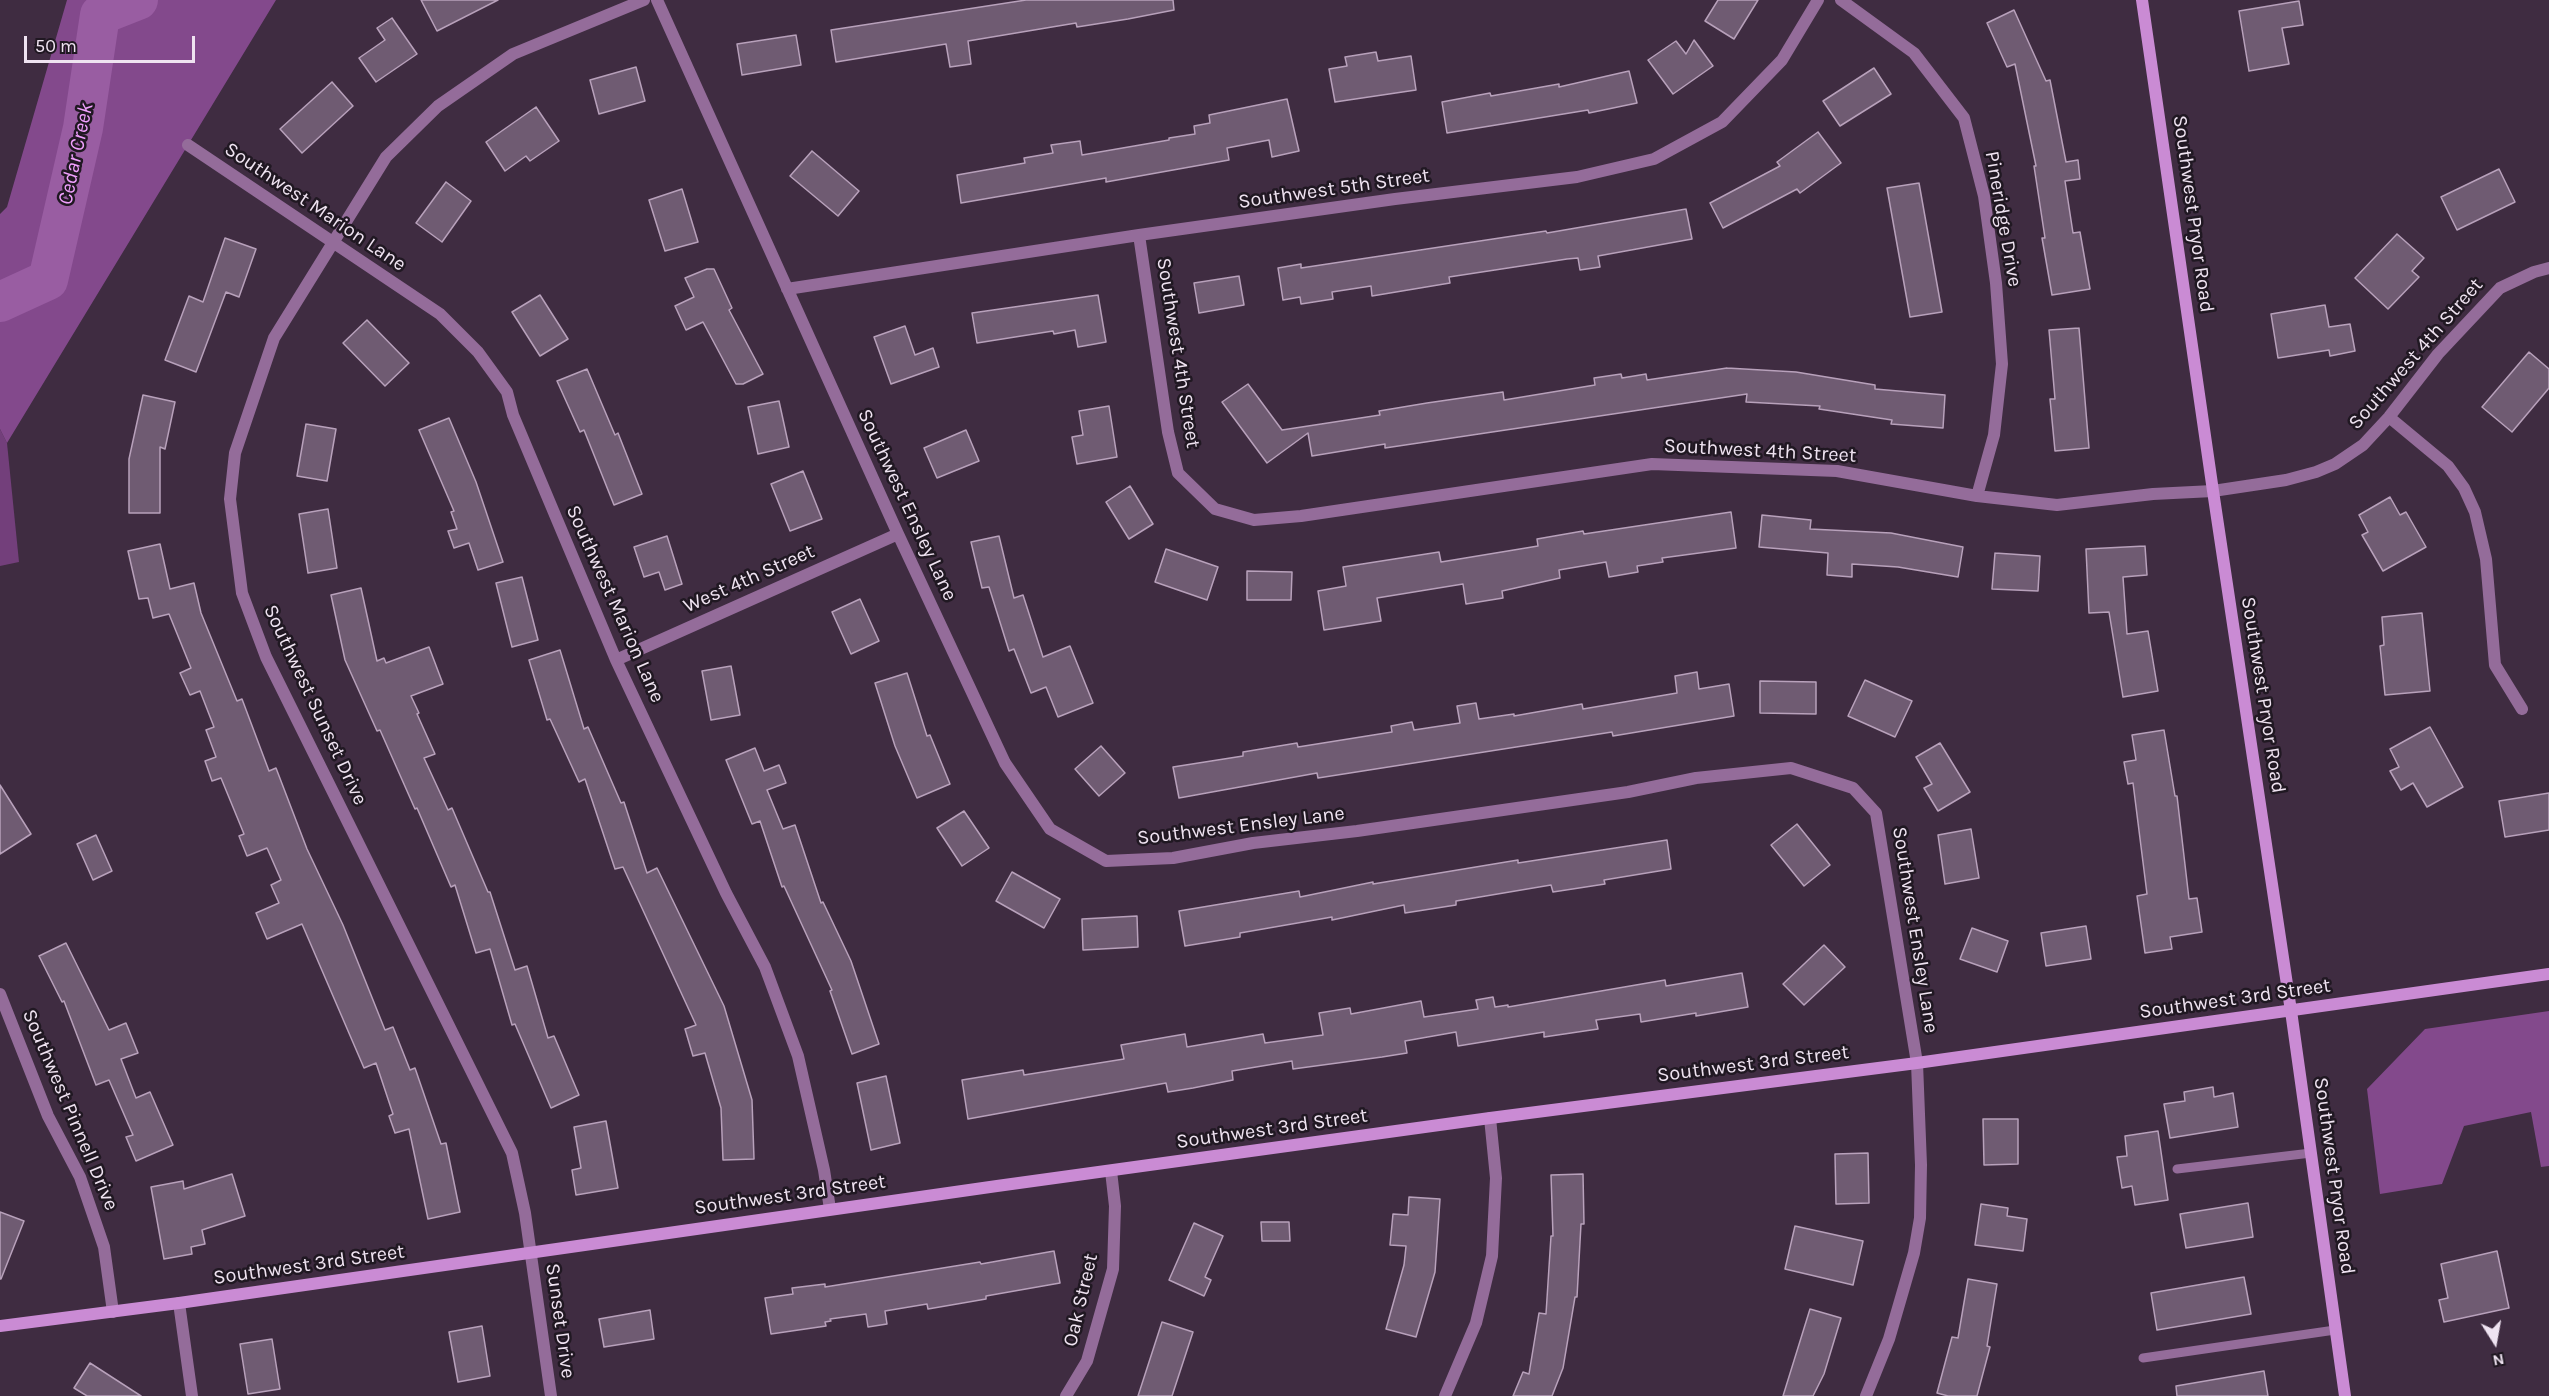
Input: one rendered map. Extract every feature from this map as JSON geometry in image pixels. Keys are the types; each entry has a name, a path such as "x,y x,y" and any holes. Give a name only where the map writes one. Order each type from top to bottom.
{"main road":[{"name":"Southwest Pryor Road","path":"2142,0 2291,1011 2345,1396"},
{"name":"Southwest 3rd Street","path":"0,1326 179,1303 830,1209 1490,1118 1917,1063 2549,974"}],"street":[{"name":"Southwest Sunset Drive","path":"530,1252 512,1153 392,908 291,712 266,657 242,593 230,499 235,453 274,338 386,157 438,106 513,54 644,0"},
{"name":"Southwest Ensley Lane","path":"657,0 898,534 1005,763 1050,829 1106,861 1173,858 1253,843 1357,831 1628,792 1696,778 1791,768 1853,788 1876,813 1917,1063 1921,1165 1920,1218 1914,1253 1888,1339 1866,1396"},
{"name":"Southwest 5th Street","path":"787,289 1139,235 1395,199 1577,177 1654,159 1722,122 1782,60 1818,0"},
{"name":"Pineridge Drive","path":"1841,0 1914,53 1964,118 1984,196 1996,283 2002,364 1994,435 1977,496"},
{"name":"Southwest Marion Lane","path":"188,145 440,314 478,352 507,392 513,415 616,660 726,893 765,967 798,1056 824,1170 830,1209"},
{"name":"Southwest 4th Street","path":"1139,235 1168,432 1178,473 1215,508 1254,520 1301,516 1652,464 1837,471 1977,496 2057,505 2153,494 2213,491 2286,480 2335,464 2363,445 2389,417 2438,354 2500,288 2534,272 2549,268"},
{"path":"2389,417 2448,466 2464,488 2475,512 2486,559 2495,665 2522,709"},
{"name":"West 4th Street","path":"616,660 898,534"},
{"name":"Southwest Pinnell Drive","path":"0,994 48,1116 80,1177 104,1247 113,1312"},
{"path":"1445,1396 1476,1323 1492,1256 1496,1178 1490,1118"},
{"name":"Oak Street","path":"1065,1396 1087,1361 1113,1269 1115,1206 1111,1171"},
{"name":"Sunset Drive","path":"530,1252 551,1396"},
{"path":"179,1303 192,1396"}],"lane":[{"path":"2177,1169 2311,1153"},
{"path":"2143,1358 2336,1330"}],"shaded area":[{"path":"67,0 276,0 7,443 0,429 0,214 7,207"},
{"path":"0,429 7,443 19,562 0,566"},
{"path":"2549,1011 2549,1166 2541,1167 2531,1112 2464,1126 2442,1184 2380,1194 2367,1089 2425,1029"}],"building":[{"path":"421,0 498,0 437,31"},
{"path":"1026,0 1173,0 1174,10 1077,27 1076,23 968,41 971,64 950,67 946,44 836,62 831,30"},
{"path":"1718,0 1758,0 1734,39 1705,21"},
{"path":"2299,1 2303,25 2282,28 2289,64 2249,71 2239,11"},
{"path":"2014,10 2046,81 2050,80 2066,162 2078,160 2080,179 2065,181 2073,233 2080,232 2090,289 2052,295 2042,238 2045,238 2034,166 2036,166 2015,64 2007,67 1987,23"},
{"path":"392,18 417,54 376,82 359,58 385,40 377,28"},
{"path":"796,35 801,65 742,75 737,44"},
{"path":"1694,40 1713,66 1673,94 1648,60 1676,41 1686,54"},
{"path":"1376,52 1378,61 1411,56 1416,90 1335,102 1329,69 1347,66 1345,57"},
{"path":"636,67 645,101 599,114 590,80"},
{"path":"1874,68 1891,94 1840,126 1823,101"},
{"path":"1629,71 1637,103 1589,113 1588,110 1447,133 1442,102 1559,84 1559,87"},
{"path":"332,82 353,106 302,153 280,129"},
{"path":"1287,99 1299,151 1272,157 1269,140 1227,148 1229,160 1106,182 1106,178 961,203 957,175 1025,163 1024,158 1053,153 1051,145 1080,141 1082,155 1169,140 1169,138 1195,134 1194,126 1210,123 1209,115"},
{"path":"536,107 559,141 530,161 526,156 505,171 486,142"},
{"path":"1818,132 1841,163 1800,193 1797,189 1723,228 1710,203 1780,166 1777,162"},
{"path":"812,151 859,191 838,216 790,176"},
{"path":"2499,169 2515,202 2457,230 2441,197"},
{"path":"446,182 471,201 442,242 416,223"},
{"path":"1919,183 1942,312 1910,317 1887,188"},
{"path":"682,189 698,242 665,251 649,200"},
{"path":"1686,209 1692,239 1598,256 1600,267 1580,270 1578,258 1567,259 1449,277 1450,283 1372,296 1371,286 1332,292 1333,299 1301,304 1300,297 1283,300 1278,268 1301,264 1301,268 1546,231 1547,233"},
{"path":"2397,234 2424,258 2412,271 2419,277 2388,309 2355,278"},
{"path":"225,238 256,249 239,297 226,292 196,372 165,360 189,296 203,302"},
{"path":"707,269 714,269 732,308 729,310 763,374 743,384 736,384 703,322 686,330 675,306 694,297 685,278"},
{"path":"1239,276 1244,305 1199,313 1194,283"},
{"path":"540,295 568,339 540,356 512,312"},
{"path":"1098,295 1106,342 1078,347 1075,330 1054,334 1053,331 977,343 972,313"},
{"path":"2325,305 2329,327 2350,324 2355,351 2330,356 2329,350 2278,358 2271,314"},
{"path":"367,320 409,363 385,386 343,343"},
{"path":"905,326 915,355 933,348 939,367 891,384 874,337"},
{"path":"2079,328 2089,448 2055,451 2050,399 2055,399 2049,330"},
{"path":"2529,352 2549,369 2549,388 2512,432 2482,407"},
{"path":"1727,368 1796,372 1875,385 1875,389 1945,395 1943,428 1891,424 1892,420 1819,409 1820,406 1746,402 1747,394 1385,448 1385,444 1312,456 1308,433 1267,463 1222,402 1248,384 1282,430 1380,415 1379,411 1503,392 1504,400 1595,385 1594,378 1621,374 1622,378 1646,374 1647,380"},
{"path":"587,369 615,435 618,433 642,494 614,505 584,430 580,432 557,381"},
{"path":"143,395 175,402 165,449 160,447 160,513 129,513 129,459"},
{"path":"779,401 789,447 758,454 748,407"},
{"path":"1109,406 1117,457 1077,464 1072,437 1083,435 1079,411"},
{"path":"449,418 476,482 503,562 478,570 469,543 454,548 448,531 457,529 451,512 454,511 419,430"},
{"path":"306,424 336,429 327,481 297,476"},
{"path":"966,430 979,461 937,478 924,448"},
{"path":"803,471 822,519 790,531 771,484"},
{"path":"1130,486 1153,524 1129,539 1106,502"},
{"path":"2390,497 2400,515 2406,512 2426,547 2383,571 2362,535 2368,532 2359,515"},
{"path":"328,509 337,568 308,573 299,514"},
{"path":"1731,512 1736,548 1662,558 1663,562 1637,566 1638,572 1609,577 1606,562 1559,570 1560,578 1502,591 1503,598 1466,604 1463,584 1377,598 1381,621 1324,630 1318,591 1346,586 1343,567 1439,552 1441,562 1538,546 1537,539 1583,531 1584,534"},
{"path":"1762,515 1811,520 1810,529 1891,533 1963,547 1958,577 1898,567 1852,564 1852,577 1827,575 1828,553 1759,547"},
{"path":"667,536 682,584 665,590 659,572 644,577 634,547"},
{"path":"999,536 1014,598 1023,595 1043,657 1070,646 1093,703 1058,717 1046,687 1031,693 1014,649 1009,651 989,587 982,588 971,542"},
{"path":"160,544 170,589 194,583 201,613 237,701 242,699 269,771 276,768 307,849 343,925 385,1030 393,1027 410,1070 415,1068 441,1144 446,1143 460,1212 428,1219 409,1129 395,1133 389,1116 393,1114 376,1063 364,1068 302,924 267,939 256,913 279,903 271,885 281,880 267,848 247,856 239,836 244,834 221,778 212,781 205,761 216,757 206,730 214,727 200,691 190,695 180,673 191,668 169,614 153,618 148,598 139,599 128,551"},
{"path":"2145,546 2147,575 2123,577 2127,634 2148,631 2158,691 2123,697 2109,612 2089,613 2086,549"},
{"path":"1166,549 1218,567 1207,600 1155,582"},
{"path":"1995,553 2040,556 2038,591 1992,589"},
{"path":"1247,571 1292,572 1291,600 1247,600"},
{"path":"522,577 538,640 512,647 496,583"},
{"path":"361,588 377,661 384,658 386,663 429,647 443,684 411,696 435,754 424,758 448,810 452,808 488,892 490,892 515,970 527,966 548,1038 554,1036 579,1095 551,1108 515,1024 512,1025 490,949 476,953 455,885 451,887 417,808 415,809 380,730 377,731 345,660 331,595"},
{"path":"860,599 879,641 851,654 832,612"},
{"path":"2422,613 2430,691 2385,695 2380,646 2384,645 2382,617"},
{"path":"560,650 584,729 588,727 621,803 624,802 647,873 657,868 724,1006 752,1100 754,1159 723,1160 721,1108 705,1053 693,1056 685,1029 696,1025 623,867 615,869 585,779 579,782 550,719 547,720 529,660"},
{"path":"731,666 740,715 711,720 702,671"},
{"path":"1697,672 1699,689 1729,684 1734,716 1613,736 1612,732 1318,778 1317,773 1179,798 1173,767 1243,756 1243,752 1297,743 1298,747 1392,732 1391,726 1412,722 1414,730 1460,723 1457,706 1476,703 1479,719 1514,714 1514,716 1582,704 1583,709 1677,693 1675,676"},
{"path":"907,673 927,736 930,735 950,784 917,798 895,746 875,683"},
{"path":"1865,680 1912,701 1895,737 1848,716"},
{"path":"1760,681 1816,682 1816,714 1760,713"},
{"path":"2430,727 2463,787 2427,807 2413,783 2401,790 2390,771 2399,767 2390,749"},
{"path":"2164,730 2175,796 2177,796 2189,899 2197,898 2202,932 2170,937 2172,949 2145,953 2137,896 2147,894 2133,783 2128,784 2124,762 2136,760 2132,735"},
{"path":"1940,743 1970,792 1938,811 1924,788 1932,784 1916,757"},
{"path":"1101,746 1125,773 1099,796 1075,769"},
{"path":"755,748 764,771 779,765 786,783 767,790 783,829 795,825 821,903 823,902 851,961 879,1044 852,1054 830,991 832,990 784,886 782,887 760,821 752,824 726,760"},
{"path":"0,785 31,834 0,854"},
{"path":"2549,793 2549,830 2505,837 2499,801"},
{"path":"964,811 989,848 962,866 937,828"},
{"path":"1797,824 1830,865 1804,886 1771,845"},
{"path":"1971,829 1979,878 1945,884 1938,835"},
{"path":"96,835 112,871 93,880 77,844"},
{"path":"1667,840 1671,869 1604,880 1605,884 1553,892 1551,885 1456,901 1456,905 1405,913 1404,905 1332,920 1332,917 1240,933 1240,937 1185,946 1179,911 1299,891 1300,897 1373,882 1373,884 1518,860 1518,863"},
{"path":"1012,872 1060,899 1044,928 996,901"},
{"path":"1137,916 1138,947 1083,950 1082,919"},
{"path":"2086,926 2091,959 2046,966 2041,933"},
{"path":"1972,928 2008,941 1997,972 1960,959"},
{"path":"66,943 109,1030 126,1023 138,1053 121,1059 136,1098 150,1092 173,1145 136,1161 126,1137 133,1135 109,1080 96,1085 64,1001 62,1002 39,956"},
{"path":"1824,945 1845,967 1804,1005 1783,984"},
{"path":"1742,973 1748,1007 1641,1022 1640,1014 1596,1020 1598,1029 1544,1037 1544,1032 1458,1046 1456,1032 1405,1041 1407,1053 1293,1069 1292,1061 1232,1071 1233,1080 1193,1088 1168,1092 1166,1083 968,1119 962,1080 1023,1070 1024,1075 1124,1059 1121,1045 1185,1034 1187,1047 1263,1034 1265,1043 1323,1035 1319,1013 1350,1008 1351,1014 1421,1001 1424,1017 1478,1009 1476,1000 1493,997 1495,1007 1508,1005 1508,1007 1665,980 1666,986"},
{"path":"886,1076 900,1143 871,1150 857,1083"},
{"path":"2213,1087 2214,1097 2233,1093 2238,1127 2170,1138 2164,1104 2185,1101 2184,1092"},
{"path":"1983,1119 2018,1119 2018,1164 1984,1165"},
{"path":"606,1121 618,1188 576,1195 572,1170 581,1168 574,1127"},
{"path":"2158,1131 2168,1200 2135,1205 2132,1186 2122,1188 2117,1157 2127,1156 2125,1136"},
{"path":"1868,1153 1869,1203 1836,1204 1835,1154"},
{"path":"232,1174 245,1216 202,1230 205,1244 191,1247 192,1254 164,1259 151,1187 183,1181 184,1189"},
{"path":"1583,1174 1584,1224 1581,1224 1577,1297 1575,1297 1563,1368 1552,1396 1513,1396 1523,1372 1529,1374 1539,1313 1546,1314 1551,1236 1553,1236 1551,1175"},
{"path":"1409,1197 1440,1199 1435,1272 1416,1337 1386,1329 1404,1265 1406,1246 1390,1245 1393,1214 1408,1215"},
{"path":"2248,1203 2253,1237 2186,1248 2180,1214"},
{"path":"1981,1204 2008,1208 2007,1216 2027,1219 2023,1251 1975,1245"},
{"path":"0,1212 24,1221 1,1279 0,1279"},
{"path":"1261,1222 1289,1222 1290,1241 1262,1241"},
{"path":"1194,1223 1223,1236 1205,1277 1211,1280 1204,1296 1169,1280"},
{"path":"1795,1226 1863,1241 1853,1285 1785,1269"},
{"path":"1054,1251 1060,1283 928,1309 927,1304 885,1311 887,1324 868,1327 866,1314 830,1319 831,1321 825,1322 826,1326 771,1334 765,1298 793,1294 792,1288 825,1284 825,1287"},
{"path":"2497,1251 2509,1308 2444,1322 2439,1300 2448,1298 2441,1264"},
{"path":"2244,1277 2251,1314 2157,1330 2151,1293"},
{"path":"1968,1279 1997,1284 1987,1346 1990,1347 1977,1396 1948,1396 1937,1393 1952,1337 1958,1338"},
{"path":"1810,1309 1841,1318 1824,1374 1813,1396 1783,1396"},
{"path":"650,1310 654,1339 604,1347 599,1319"},
{"path":"1162,1322 1193,1332 1172,1396 1138,1396"},
{"path":"482,1326 490,1376 458,1382 449,1332"},
{"path":"272,1339 280,1389 248,1394 240,1344"},
{"path":"90,1363 141,1396 87,1396 74,1388"},
{"path":"2264,1371 2268,1396 2177,1396 2176,1386"}],"waterway":[{"name":"Cedar Creek","path":"0,302 48,280 83,128 100,15 138,0"}]}
